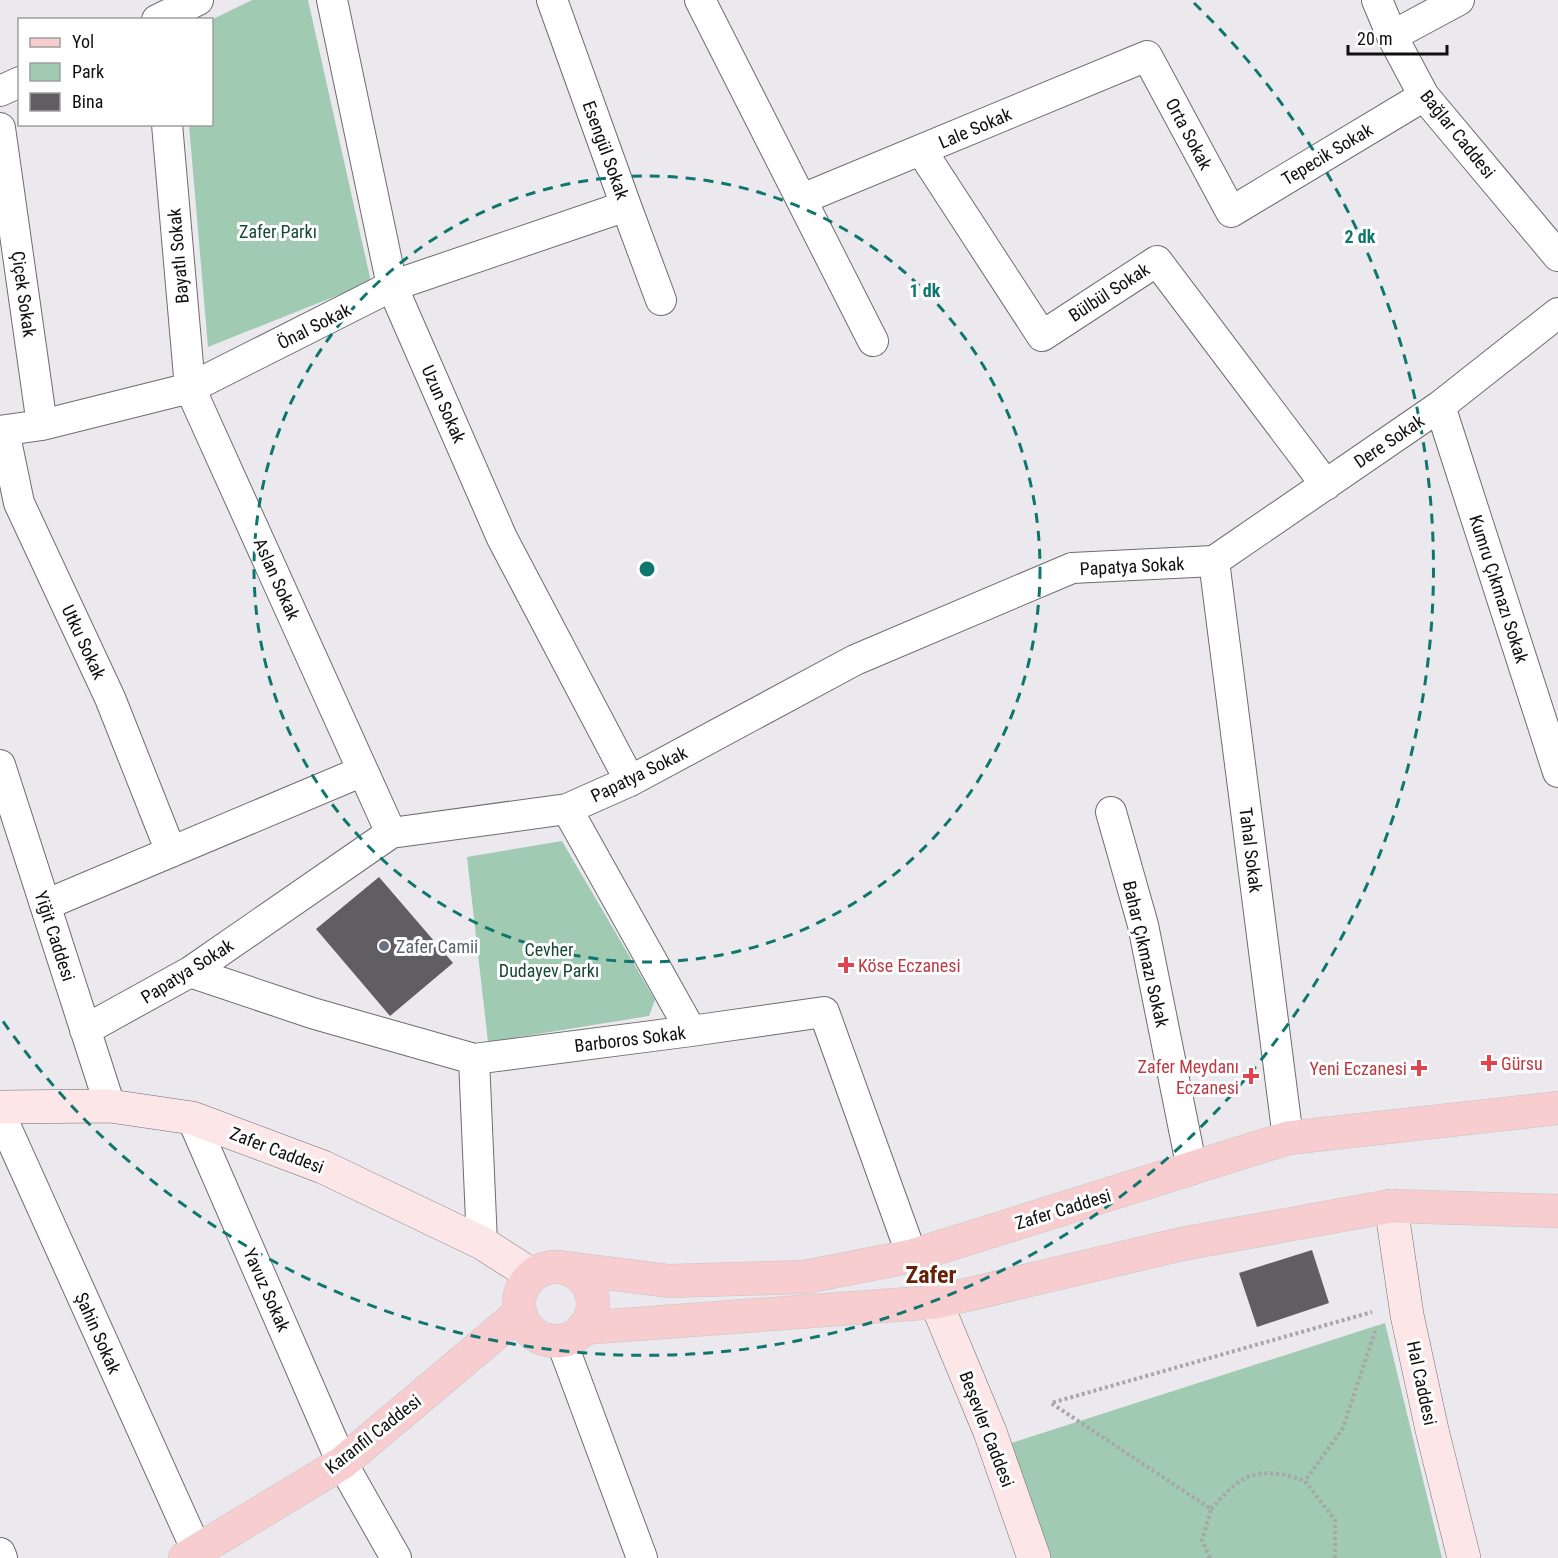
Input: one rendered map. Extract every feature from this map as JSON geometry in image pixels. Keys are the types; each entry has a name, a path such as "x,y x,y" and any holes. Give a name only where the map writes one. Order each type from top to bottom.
{"main road":[{"name":"Zafer Caddesi","path":"532,1275 543,1269 554,1267 669,1281 805,1277 912,1256 1288,1138 1558,1108"},
{"path":"532,1275 520,1292 520,1313 531,1332 550,1340 572,1334 936,1302 1182,1244 1391,1206 1558,1211"},
{"path":"566,1268 577,1273 586,1282 593,1306 590,1318 572,1334"},
{"name":"Karanfil Caddesi","path":"191,1554 342,1462 520,1313"}],"street":[{"path":"153,0 157,18"},
{"path":"161,18 198,0"},
{"name":"Uzun Sokak","path":"333,0 392,286 502,538 630,781"},
{"name":"Esengül Sokak","path":"552,0 661,300"},
{"path":"700,0 873,340"},
{"name":"Bağlar Caddesi","path":"1377,0 1392,36 1424,96 1558,256"},
{"path":"1392,36 1459,0"},
{"name":"Lale Sokak","path":"802,199 1147,56"},
{"name":"Orta Sokak","path":"1147,56 1231,212"},
{"path":"0,91 18,83"},
{"name":"Tepecik Sokak","path":"1231,212 1424,96"},
{"name":"Bayatlı Sokak","path":"167,126 190,388"},
{"name":"Çiçek Sokak","path":"0,128 42,424"},
{"name":"Bülbül Sokak","path":"921,150 1042,336 1157,261 1326,484"},
{"name":"Önal Sokak","path":"2,431 42,424 190,388 392,286 626,206"},
{"name":"Dere Sokak","path":"1214,561 1440,406 1558,313"},
{"name":"Aslan Sokak","path":"190,388 391,833"},
{"name":"Kumru Çıkmazı Sokak","path":"1440,406 1558,772"},
{"name":"Utku Sokak","path":"2,431 19,503 110,698 171,852"},
{"name":"Papatya Sokak","path":"85,1030 190,972 391,833 567,809 630,781 855,660 1072,568 1214,561"},
{"name":"Tahal Sokak","path":"1214,561 1288,1138"},
{"name":"Yiğit Caddesi","path":"0,765 110,1106"},
{"path":"45,904 363,771"},
{"path":"567,809 691,1031"},
{"name":"Bahar Çıkmazı Sokak","path":"1111,812 1143,925 1192,1169"},
{"name":"Barboros Sokak","path":"190,972 312,1013 474,1059 824,1012 912,1256"},
{"path":"474,1059 482,1243"},
{"name":"Zafer Caddesi","path":"0,1107 110,1106 192,1118 323,1167 482,1243 532,1275"},
{"name":"Şahin Sokak","path":"0,1114 191,1554"},
{"name":"Yavuz Sokak","path":"192,1118 342,1462 396,1558"},
{"name":"Hal Caddesi","path":"1391,1206 1407,1315 1432,1430 1464,1558"},
{"name":"Beşevler Caddesi","path":"936,1302 990,1432 1034,1558"},
{"path":"572,1334 642,1558"},
{"path":"0,1553 2,1558"}],"path":[{"path":"1211,1509 1051,1403 1382,1309"},
{"path":"1305,1481 1343,1428 1375,1331"},
{"path":"1210,1558 1202,1540 1211,1509 1243,1479 1264,1473 1287,1474 1305,1481 1335,1520 1335,1558"}],"green space":[{"name":"Zafer Parkı","path":"252,0 308,0 371,282 208,347 189,126 213,126 213,19"},
{"name":"Cevher Dudayev Parkı","path":"562,841 655,1000 649,1016 488,1042 467,857"},
{"path":"1385,1323 1442,1558 1050,1558 1008,1444"}],"building":[{"name":"Zafer Camii","path":"379,877 453,963 390,1016 316,929"},
{"path":"1312,1250 1329,1303 1257,1327 1239,1273"}],"place":[{"name":"Zafer Camii","path":"384,946"},
{"name":"Köse Eczanesi","path":"846,965"},
{"name":"Gürsu","path":"1489,1063"},
{"name":"Yeni Eczanesi","path":"1419,1068"},
{"name":"Zafer Meydanı Eczanesi","path":"1251,1076"}],"district":[{"name":"Zafer","path":"931,1275"}]}
